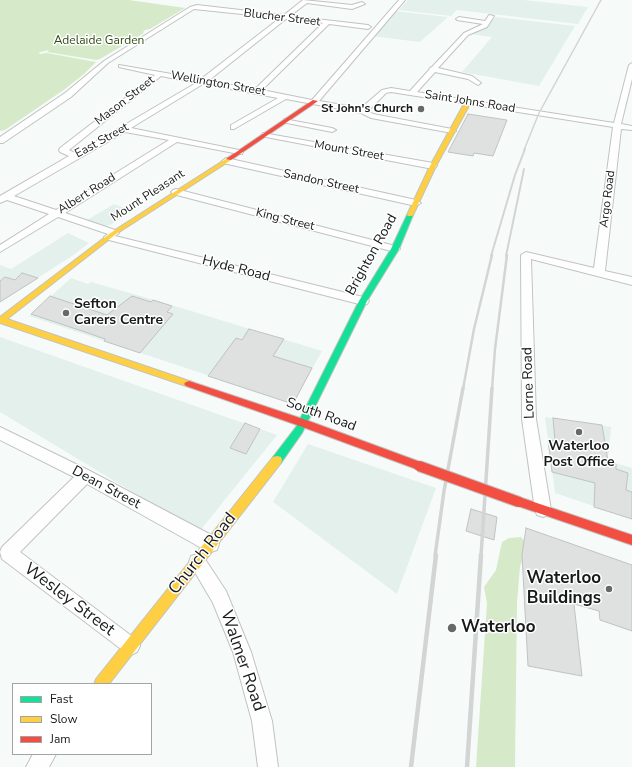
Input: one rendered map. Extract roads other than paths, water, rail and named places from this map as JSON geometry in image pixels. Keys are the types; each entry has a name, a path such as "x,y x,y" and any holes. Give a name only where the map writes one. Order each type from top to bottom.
{"street":[{"path":"0,141 68,95 106,62 192,8 197,7 204,0"},
{"path":"402,0 315,101 363,111 370,116 452,131"},
{"path":"306,1 332,3 352,7 362,4"},
{"name":"East Street","path":"3,198 124,129 203,81 306,1"},
{"name":"Blucher Street","path":"197,7 368,27"},
{"path":"412,93 432,69 466,34 485,26 491,16"},
{"path":"460,19 488,23"},
{"path":"257,91 327,23"},
{"name":"Argo Road","path":"599,273 617,126 632,65"},
{"name":"Wellington Street","path":"122,66 315,101"},
{"path":"432,69 470,77 477,82 488,82"},
{"name":"Mason Street","path":"75,156 63,150 160,74"},
{"name":"Saint Johns Road","path":"363,111 384,91 391,90 632,128"},
{"path":"234,127 286,96"},
{"name":"Mount Pleasant","path":"0,320 111,235 288,121 315,101"},
{"name":"Brighton Road","path":"303,423 363,301 395,249 433,166 468,102"},
{"path":"288,121 332,130"},
{"path":"124,129 239,152"},
{"name":"Mount Street","path":"266,135 433,166"},
{"name":"Albert Road","path":"0,249 175,140"},
{"name":"Sandon Street","path":"226,161 416,203"},
{"name":"King Street","path":"176,192 395,249"},
{"name":"Hyde Road","path":"3,198 55,214 111,235 363,301"},
{"name":"Lorne Road","path":"543,510 529,420 526,255 599,273"},
{"path":"599,273 632,281"},
{"name":"South Road","path":"0,320 303,423 519,502 632,540"},
{"name":"Church Road","path":"102,683 269,471 303,423"},
{"name":"Dean Street","path":"0,433 85,476 211,544"},
{"name":"Wesley Street","path":"85,476 4,557 131,646"},
{"name":"Walmer Road","path":"197,562 220,597 242,652 262,721 268,767"},
{"path":"36,767 45,755"}],"railway":[{"path":"524,150 539,113 601,0"},
{"path":"491,256 515,175 525,149"},
{"path":"506,256 524,169"},
{"path":"463,389 474,329 492,255"},
{"path":"492,389 495,349 507,255"},
{"path":"435,556 444,491 463,388"},
{"path":"481,556 492,388"},
{"path":"411,767 436,555"},
{"path":"467,767 481,555"}],"place":[{"name":"St John's Church","path":"421,109"},
{"name":"Sefton Carers Centre","path":"66,313"},
{"name":"Waterloo Post Office","path":"579,432"},
{"name":"Waterloo Buildings","path":"609,589"},
{"name":"Waterloo","path":"452,628"}],"park label":[{"name":"Adelaide Garden","path":"99,41"}]}
